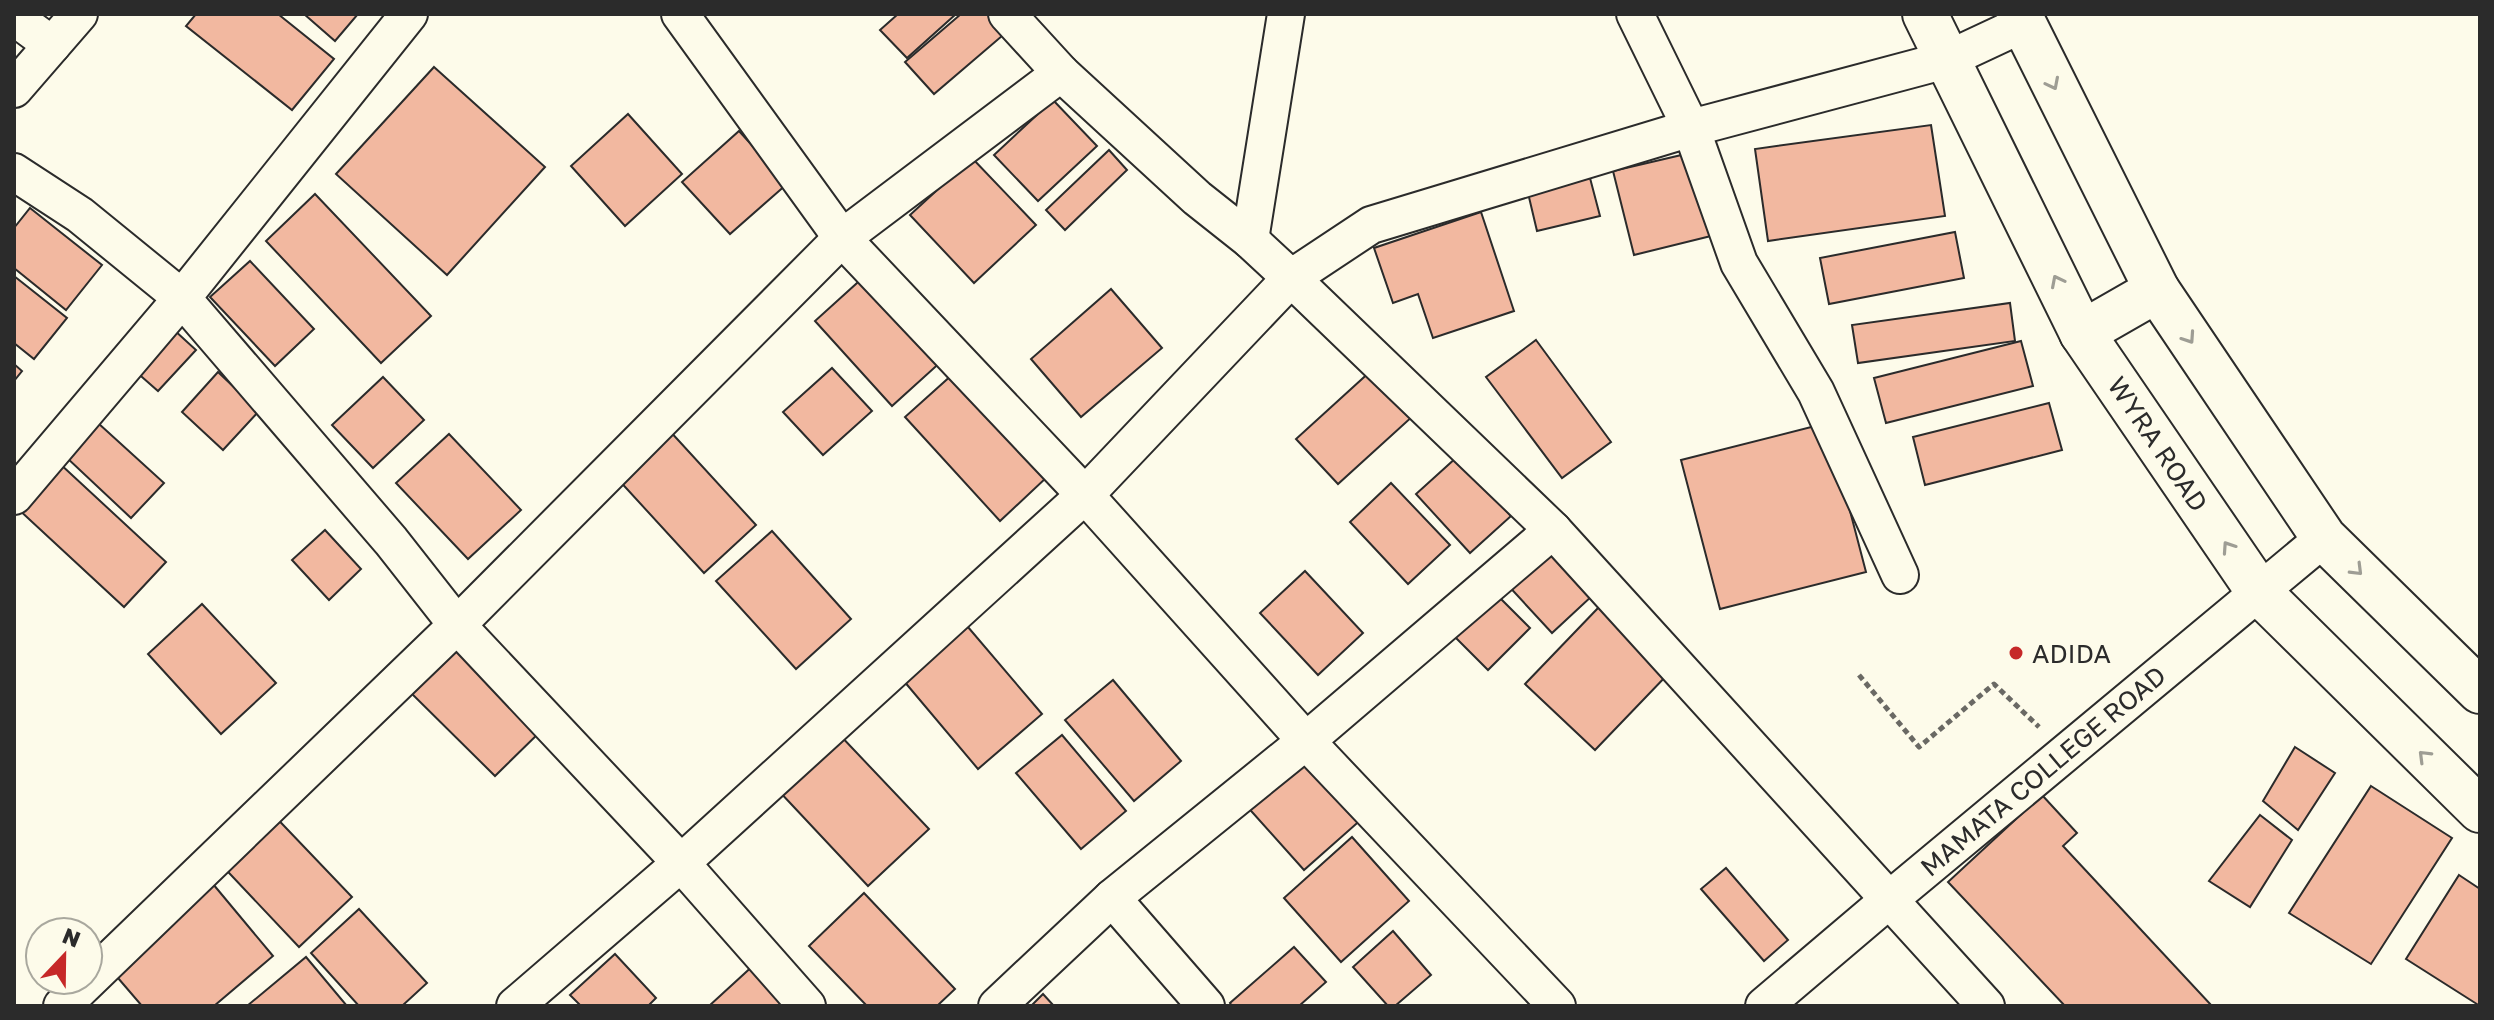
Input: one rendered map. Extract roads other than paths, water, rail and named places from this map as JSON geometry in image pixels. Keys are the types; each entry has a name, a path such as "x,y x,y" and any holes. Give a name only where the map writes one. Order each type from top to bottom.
{"main road":[{"name":"WYRA ROAD","path":"1925,14 2082,333 2259,592 2480,810"},
{"path":"2021,19 2157,290 2324,538 2480,691"},
{"path":"2082,333 2157,290"}],"street":[{"path":"14,89 79,14"},
{"path":"14,496 182,298 409,14"},
{"path":"680,14 842,238 1085,495 1306,741 1557,1006"},
{"path":"1007,14 1061,73 1197,198 1291,278 1553,530 1986,1006"},
{"path":"1250,240 1286,14"},
{"path":"1635,14 1691,128 1739,263 1816,392 1900,575"},
{"path":"14,17 52,45"},
{"path":"515,1006 681,863 1085,495 1291,278 1371,225 1691,128 1946,60 2021,19"},
{"path":"62,1006 457,625 842,238 1061,73"},
{"path":"14,172 80,215 182,298 391,541 457,625 681,863 807,1006"},
{"path":"997,1006 1112,898 1306,741 1553,530"},
{"name":"MAMATA COLLEGE ROAD","path":"1764,1006 2324,538"},
{"path":"1112,898 1206,1006"}],"place":[{"name":"ADIDA","path":"2016,653"}]}
